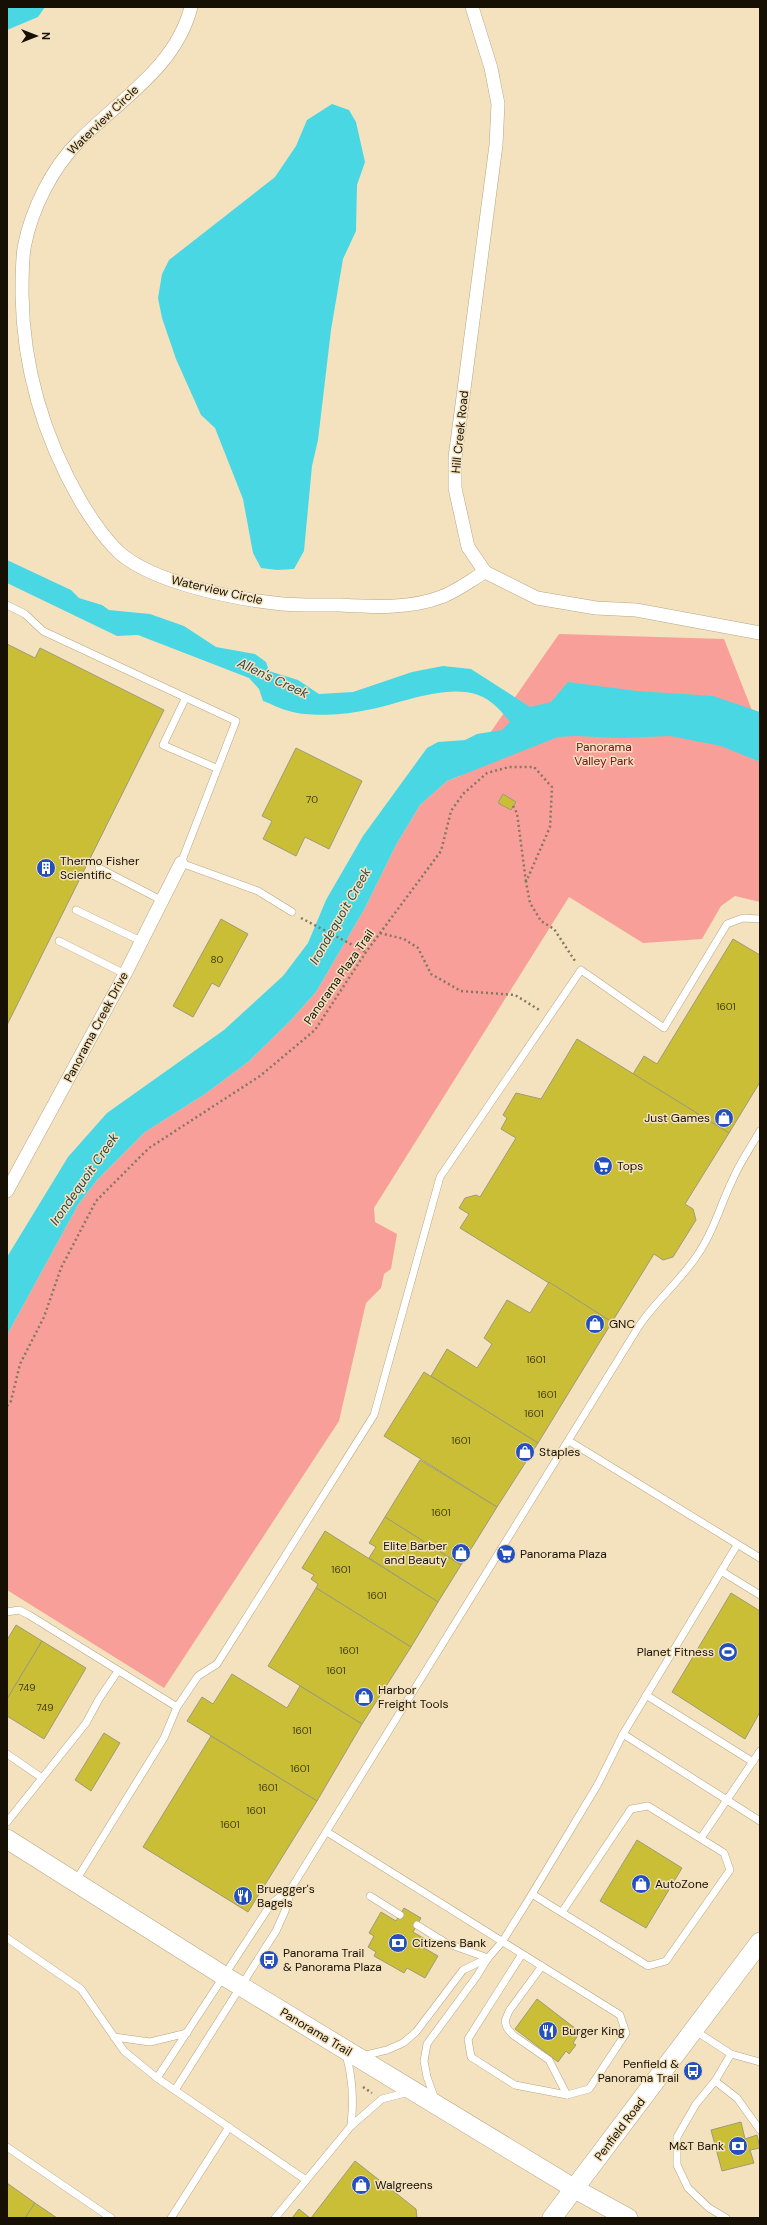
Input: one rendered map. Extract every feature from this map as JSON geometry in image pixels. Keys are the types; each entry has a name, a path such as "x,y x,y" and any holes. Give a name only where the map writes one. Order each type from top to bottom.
{"main road":[{"name":"Panorama Trail","path":"7,1838 224,1976 575,2188 628,2218"},
{"name":"Penfield Road","path":"552,2218 760,1942"}],"street":[{"name":"Waterview Circle","path":"191,7 186,25 175,47 163,63 77,142 60,164 45,190 31,223 24,249 23,323 30,373 47,434 69,480 93,522 121,554 147,572 183,584 274,603 368,606 410,604 442,597 485,572"},
{"name":"Hill Creek Road","path":"472,7 491,68 498,110 496,145 455,458 455,488 468,547 485,572 537,598 596,608 636,610 760,634"},
{"name":"Panorama Creek Drive","path":"7,1191 125,974 181,863"}],"lane":[{"path":"7,605 25,614 43,631 185,699 236,721 216,768 181,863 258,891 292,912"},
{"path":"185,699 163,745 216,768"},
{"path":"99,868 161,900"},
{"path":"76,910 141,941"},
{"path":"75,1882 164,1738 177,1707 198,1676 217,1664 374,1415 440,1177 580,970 664,1028 728,924 743,918 760,919"},
{"path":"59,941 125,974"},
{"path":"157,2078 272,1904 292,1887 646,1316 671,1290 700,1252 714,1229 735,1175 760,1131"},
{"path":"569,1441 760,1558"},
{"path":"437,2105 427,2077 424,2061 427,2044 478,1976 488,1958 502,1942 532,1894 598,1784 622,1734 737,1545"},
{"path":"721,1571 760,1595"},
{"path":"7,1612 19,1610 29,1615 177,1707"},
{"path":"7,1822 86,1723 99,1699 118,1671"},
{"path":"646,1695 753,1762"},
{"path":"622,1734 760,1821"},
{"path":"701,1838 760,1751"},
{"path":"7,1754 42,1778"},
{"path":"532,1894 648,1966 666,1961 730,1870 724,1853 701,1838 648,1806 631,1809 562,1912"},
{"path":"327,1832 620,2015 626,2033 589,2088 566,2095 515,2085 471,2057 468,2039 522,1954"},
{"path":"175,2090 276,1931 286,1911 292,1887"},
{"path":"370,1896 400,1915"},
{"path":"417,1925 446,1943 488,1958"},
{"path":"7,1938 81,1989 124,2051 157,2078 306,2180"},
{"path":"351,2126 354,2105 351,2053 387,2050 403,2043 416,2032 464,1970 488,1958"},
{"path":"542,1966 508,2011 505,2021 507,2028 514,2035 549,2060 566,2095"},
{"path":"694,2030 731,2054 760,2062"},
{"path":"114,2037 150,2042 187,2033"},
{"path":"726,2218 709,2208 688,2188 677,2165 677,2137 696,2104 715,2081 731,2054"},
{"path":"715,2081 737,2098 760,2130"},
{"path":"275,2218 351,2126 382,2099 414,2091"},
{"path":"170,2218 229,2127"},
{"path":"7,2147 111,2218"}],"path":[{"name":"Panorama Plaza Trail","path":"7,1406 11,1401 20,1364 44,1317 61,1268 96,1201 149,1148 260,1076 315,1030 366,952 441,851 451,811 463,794 487,773 509,767 534,767 552,786 550,827 526,882"},
{"path":"513,806 517,813 530,903 541,920 554,929 580,970"},
{"path":"312,925 366,952"},
{"path":"380,933 404,939 418,948 431,974 461,990 515,995 550,1016"},
{"path":"360,2086 378,2096"}],"green space":[{"name":"Panorama Valley Park","path":"559,634 724,639 755,718 733,750 760,762 760,902 735,896 721,906 702,939 643,943 569,897 374,1208 375,1222 397,1234 391,1269 384,1274 381,1288 366,1303 339,1421 164,1688 7,1590 7,1335 78,1205 97,1180 145,1132 205,1094 248,1062 290,1021 316,992 365,908 396,845 420,805 447,781 460,776"}],"water":[{"path":"7,7 45,7 38,17 7,30"},
{"path":"332,104 349,110 356,122 365,162 357,185 356,231 343,259 331,330 318,440 312,466 304,551 294,569 277,570 261,568 253,553 243,499 215,428 201,415 176,359 162,318 158,298 162,274 169,260 275,177 296,146 307,120"},
{"path":"7,560 71,590 79,598 102,605 109,610 150,614 184,626 216,647 255,654 266,662 269,671 298,680 319,694 353,692 412,672 443,666 471,669 530,707 551,702 568,682 637,691 713,696 760,712 760,762 721,746 670,736 621,738 575,736 558,737 447,781 420,805 396,845 365,908 316,992 290,1021 248,1062 205,1094 145,1132 97,1180 78,1205 7,1335 7,1257 68,1157 107,1113 224,1030 283,976 308,943 326,900 363,836 427,748 438,742 465,740 477,734 502,730 510,722 500,710 483,697 465,692 435,693 345,714 315,715 286,710 263,701 259,689 249,678 138,635 117,636 7,583"}],"building":[{"name":"Thermo Fisher Scientific","path":"7,644 35,658 40,648 164,710 7,1025"},
{"path":"296,748 362,781 329,849 305,837 296,856 263,839 272,821 262,816"},
{"path":"503,794 516,802 511,810 498,803"},
{"path":"221,919 248,934 219,987 212,983 193,1017 173,1006"},
{"path":"733,939 760,955 760,1082 729,1133 633,1074 644,1056 657,1064"},
{"name":"Tops","path":"577,1039 729,1133 685,1204 693,1209 696,1220 673,1257 663,1260 654,1254 612,1322 460,1228 469,1214 459,1208 465,1198 476,1195 480,1197 516,1138 501,1129 507,1118 503,1115 516,1093 541,1099"},
{"path":"549,1282 612,1322 538,1443 431,1376 447,1349 477,1368 492,1344 484,1338 507,1300 530,1313"},
{"path":"424,1372 538,1443 497,1507 384,1436"},
{"path":"420,1460 497,1507 461,1565 385,1517"},
{"path":"385,1517 461,1565 438,1602 369,1558 376,1547 369,1543"},
{"path":"325,1531 438,1602 411,1647 316,1588 318,1584 311,1579 314,1575 302,1568"},
{"path":"316,1588 411,1647 362,1724 268,1666"},
{"name":"Planet Fitness","path":"731,1593 760,1611 760,1712 745,1739 672,1692"},
{"path":"16,1625 42,1641 7,1699 7,1640"},
{"path":"42,1641 86,1668 44,1739 7,1716 7,1699"},
{"path":"232,1674 287,1708 300,1686 362,1724 317,1801 187,1721 202,1697 213,1704"},
{"path":"104,1733 120,1743 91,1791 75,1780"},
{"path":"211,1736 317,1801 248,1912 143,1847"},
{"name":"AutoZone","path":"637,1840 682,1868 646,1928 600,1901"},
{"name":"Citizens Bank","path":"404,1908 421,1918 413,1932 425,1939 424,1942 427,1944 424,1948 438,1956 425,1978 407,1968 404,1973 374,1956 376,1952 368,1947 374,1936 369,1933 381,1912 396,1921"},
{"name":"Burger King","path":"537,1999 580,2032 573,2043 576,2045 569,2054 566,2051 558,2062 515,2029"},
{"name":"M&T Bank","path":"741,2122 745,2139 757,2135 760,2148 750,2150 754,2163 722,2171 711,2130"},
{"name":"Walgreens","path":"355,2161 416,2209 417,2218 311,2218"},
{"path":"7,2183 35,2203 25,2218 7,2218"},
{"path":"35,2203 57,2218 25,2218"},
{"path":"299,2209 310,2218 292,2218"}],"place":[{"name":"Thermo Fisher Scientific","path":"46,868"},
{"name":"Just Games","path":"724,1118"},
{"name":"Tops","path":"603,1166"},
{"name":"GNC","path":"595,1324"},
{"name":"Staples","path":"525,1452"},
{"name":"Elite Barber and Beauty","path":"461,1553"},
{"name":"Panorama Plaza","path":"506,1554"},
{"name":"Planet Fitness","path":"728,1652"},
{"name":"Harbor Freight Tools","path":"364,1697"},
{"name":"AutoZone","path":"641,1884"},
{"name":"Bruegger's Bagels","path":"243,1896"},
{"name":"Citizens Bank","path":"398,1943"},
{"name":"Panorama Trail & Panorama Plaza","path":"269,1960"},
{"name":"Burger King","path":"548,2031"},
{"name":"Penfield & Panorama Trail","path":"693,2071"},
{"name":"M&T Bank","path":"738,2146"},
{"name":"Walgreens","path":"361,2185"}],"water label":[{"name":"Allen's Creek","path":"273,678"},
{"name":"Irondequoit Creek","path":"340,916"},
{"name":"Irondequoit Creek","path":"84,1179"}]}
